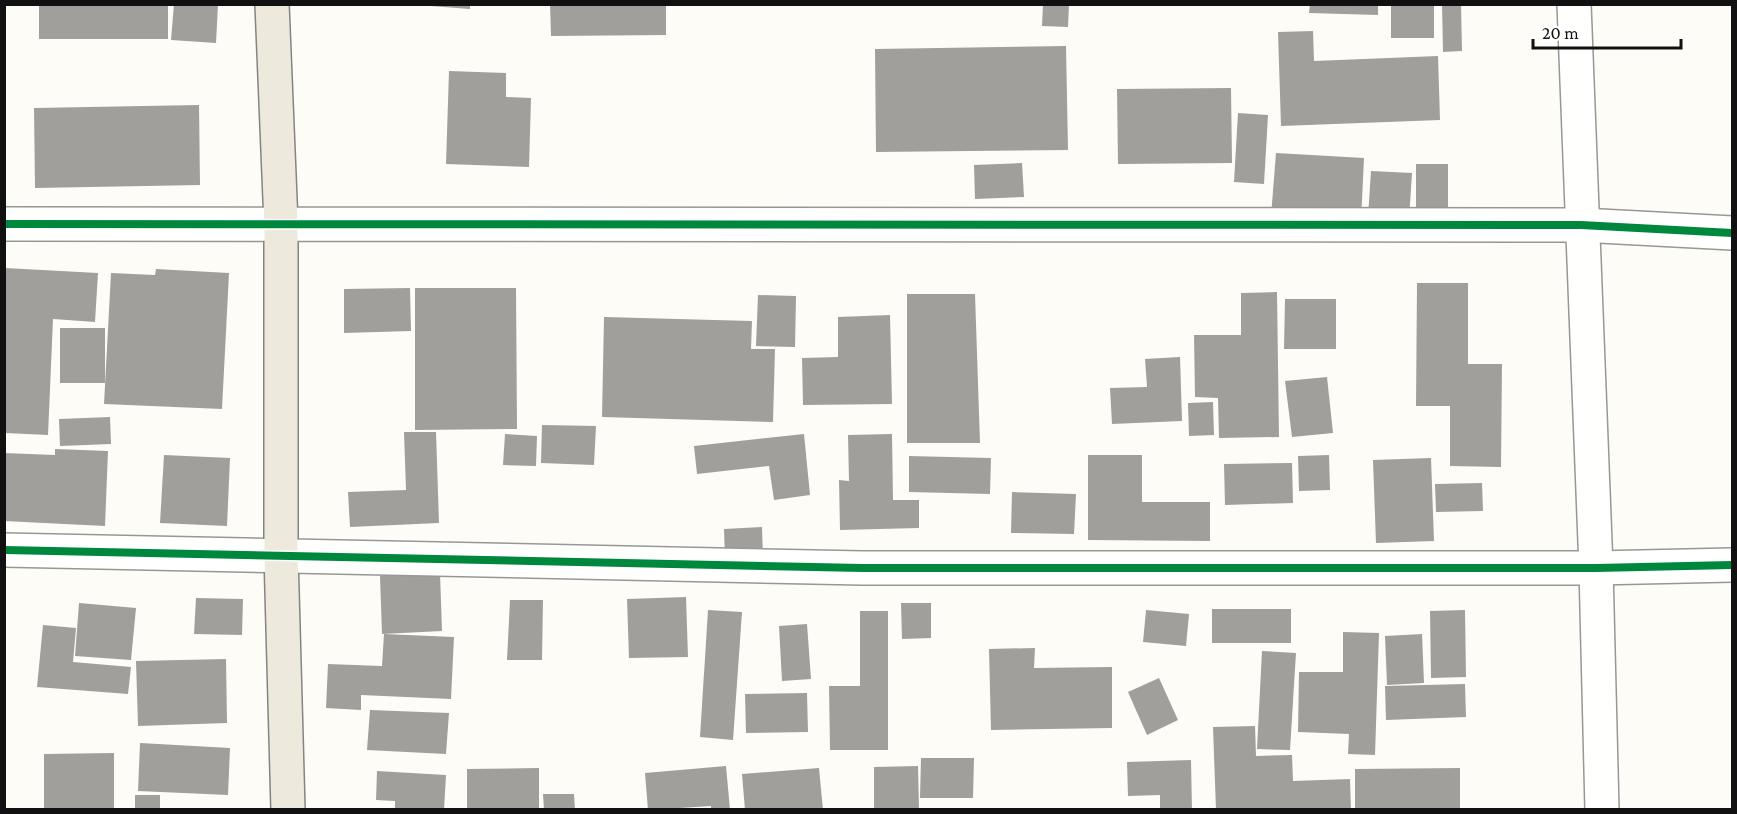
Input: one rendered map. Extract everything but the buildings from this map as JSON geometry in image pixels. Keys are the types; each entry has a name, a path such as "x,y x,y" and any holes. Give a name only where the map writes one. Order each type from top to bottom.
{"main road":[{"path":"272,4 281,224 281,554 288,810"}],"street":[{"path":"1574,4 1596,568 1602,810"},
{"path":"4,225 1581,225 1732,232"},
{"path":"4,550 864,568 1596,568 1732,565"}],"cycle path":[{"path":"4,224 1581,225 1732,233"},
{"path":"4,550 863,568 1596,568 1732,565"}]}
